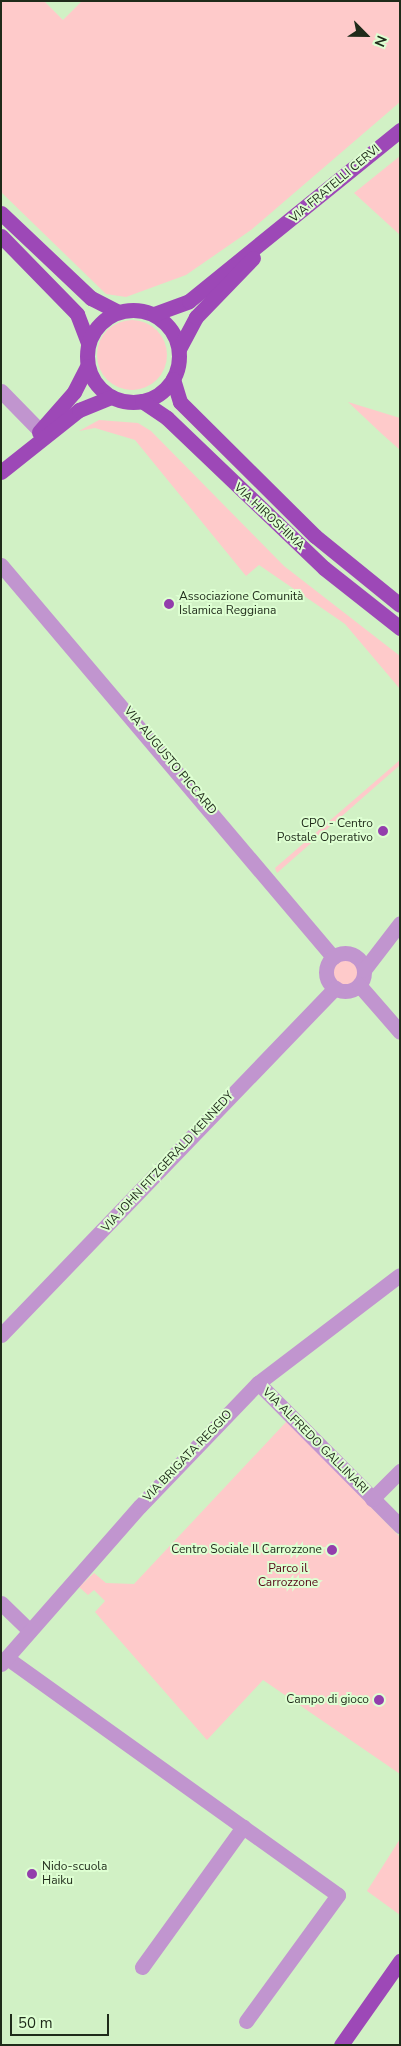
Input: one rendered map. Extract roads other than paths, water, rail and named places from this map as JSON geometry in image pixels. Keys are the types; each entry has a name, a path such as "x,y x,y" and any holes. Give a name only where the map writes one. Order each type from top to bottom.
{"main road":[{"name":"VIA FRATELLI CERVI","path":"118,312 154,314 181,306 270,238 400,130"},
{"path":"1,213 91,298 118,312"},
{"path":"1,236 77,314 88,342 87,366 74,392 28,447"},
{"name":"VIA FRATELLI CERVI","path":"173,379 179,349 196,317 270,238"},
{"path":"88,342 103,321 118,312"},
{"path":"154,314 174,334 179,349"},
{"path":"87,366 100,389 111,397 142,401 155,396 173,379"},
{"name":"VIA HIROSHIMA","path":"173,379 180,402 315,536 400,605"},
{"path":"1,472 28,447 79,410 111,397"},
{"name":"VIA HIROSHIMA","path":"142,401 167,418 318,562 400,628"},
{"path":"341,2045 400,1960"}],"street":[{"path":"1,391 40,431"},
{"name":"VIA AUGUSTO PICCARD","path":"2,564 333,957"},
{"path":"400,922 361,965 359,985 400,1032"},
{"path":"359,985 350,990 334,988 326,973 333,957 344,953 361,965"},
{"name":"VIA JOHN FITZGERALD KENNEDY","path":"1,1335 334,988"},
{"name":"VIA BRIGATA REGGIO","path":"4,1661 140,1506 258,1383 400,1275"},
{"name":"VIA ALFREDO GALLINARI","path":"258,1383 400,1526"},
{"name":"VIA ALFREDO GALLINARI","path":"372,1499 400,1471"},
{"path":"1,1602 30,1631"},
{"path":"4,1661 338,1895 246,2021"},
{"path":"142,1967 243,1828"}],"place":[{"name":"Associazione Comunità Islamica Reggiana","path":"169,604"},
{"name":"CPO - Centro Postale Operativo","path":"383,831"},
{"name":"Centro Sociale Il Carrozzone","path":"332,1550"},
{"name":"Campo di gioco","path":"379,1700"},
{"name":"Nido-scuola Haiku","path":"32,1874"}],"park label":[{"name":"Parco il Carrozzone","path":"288,1576"}]}
